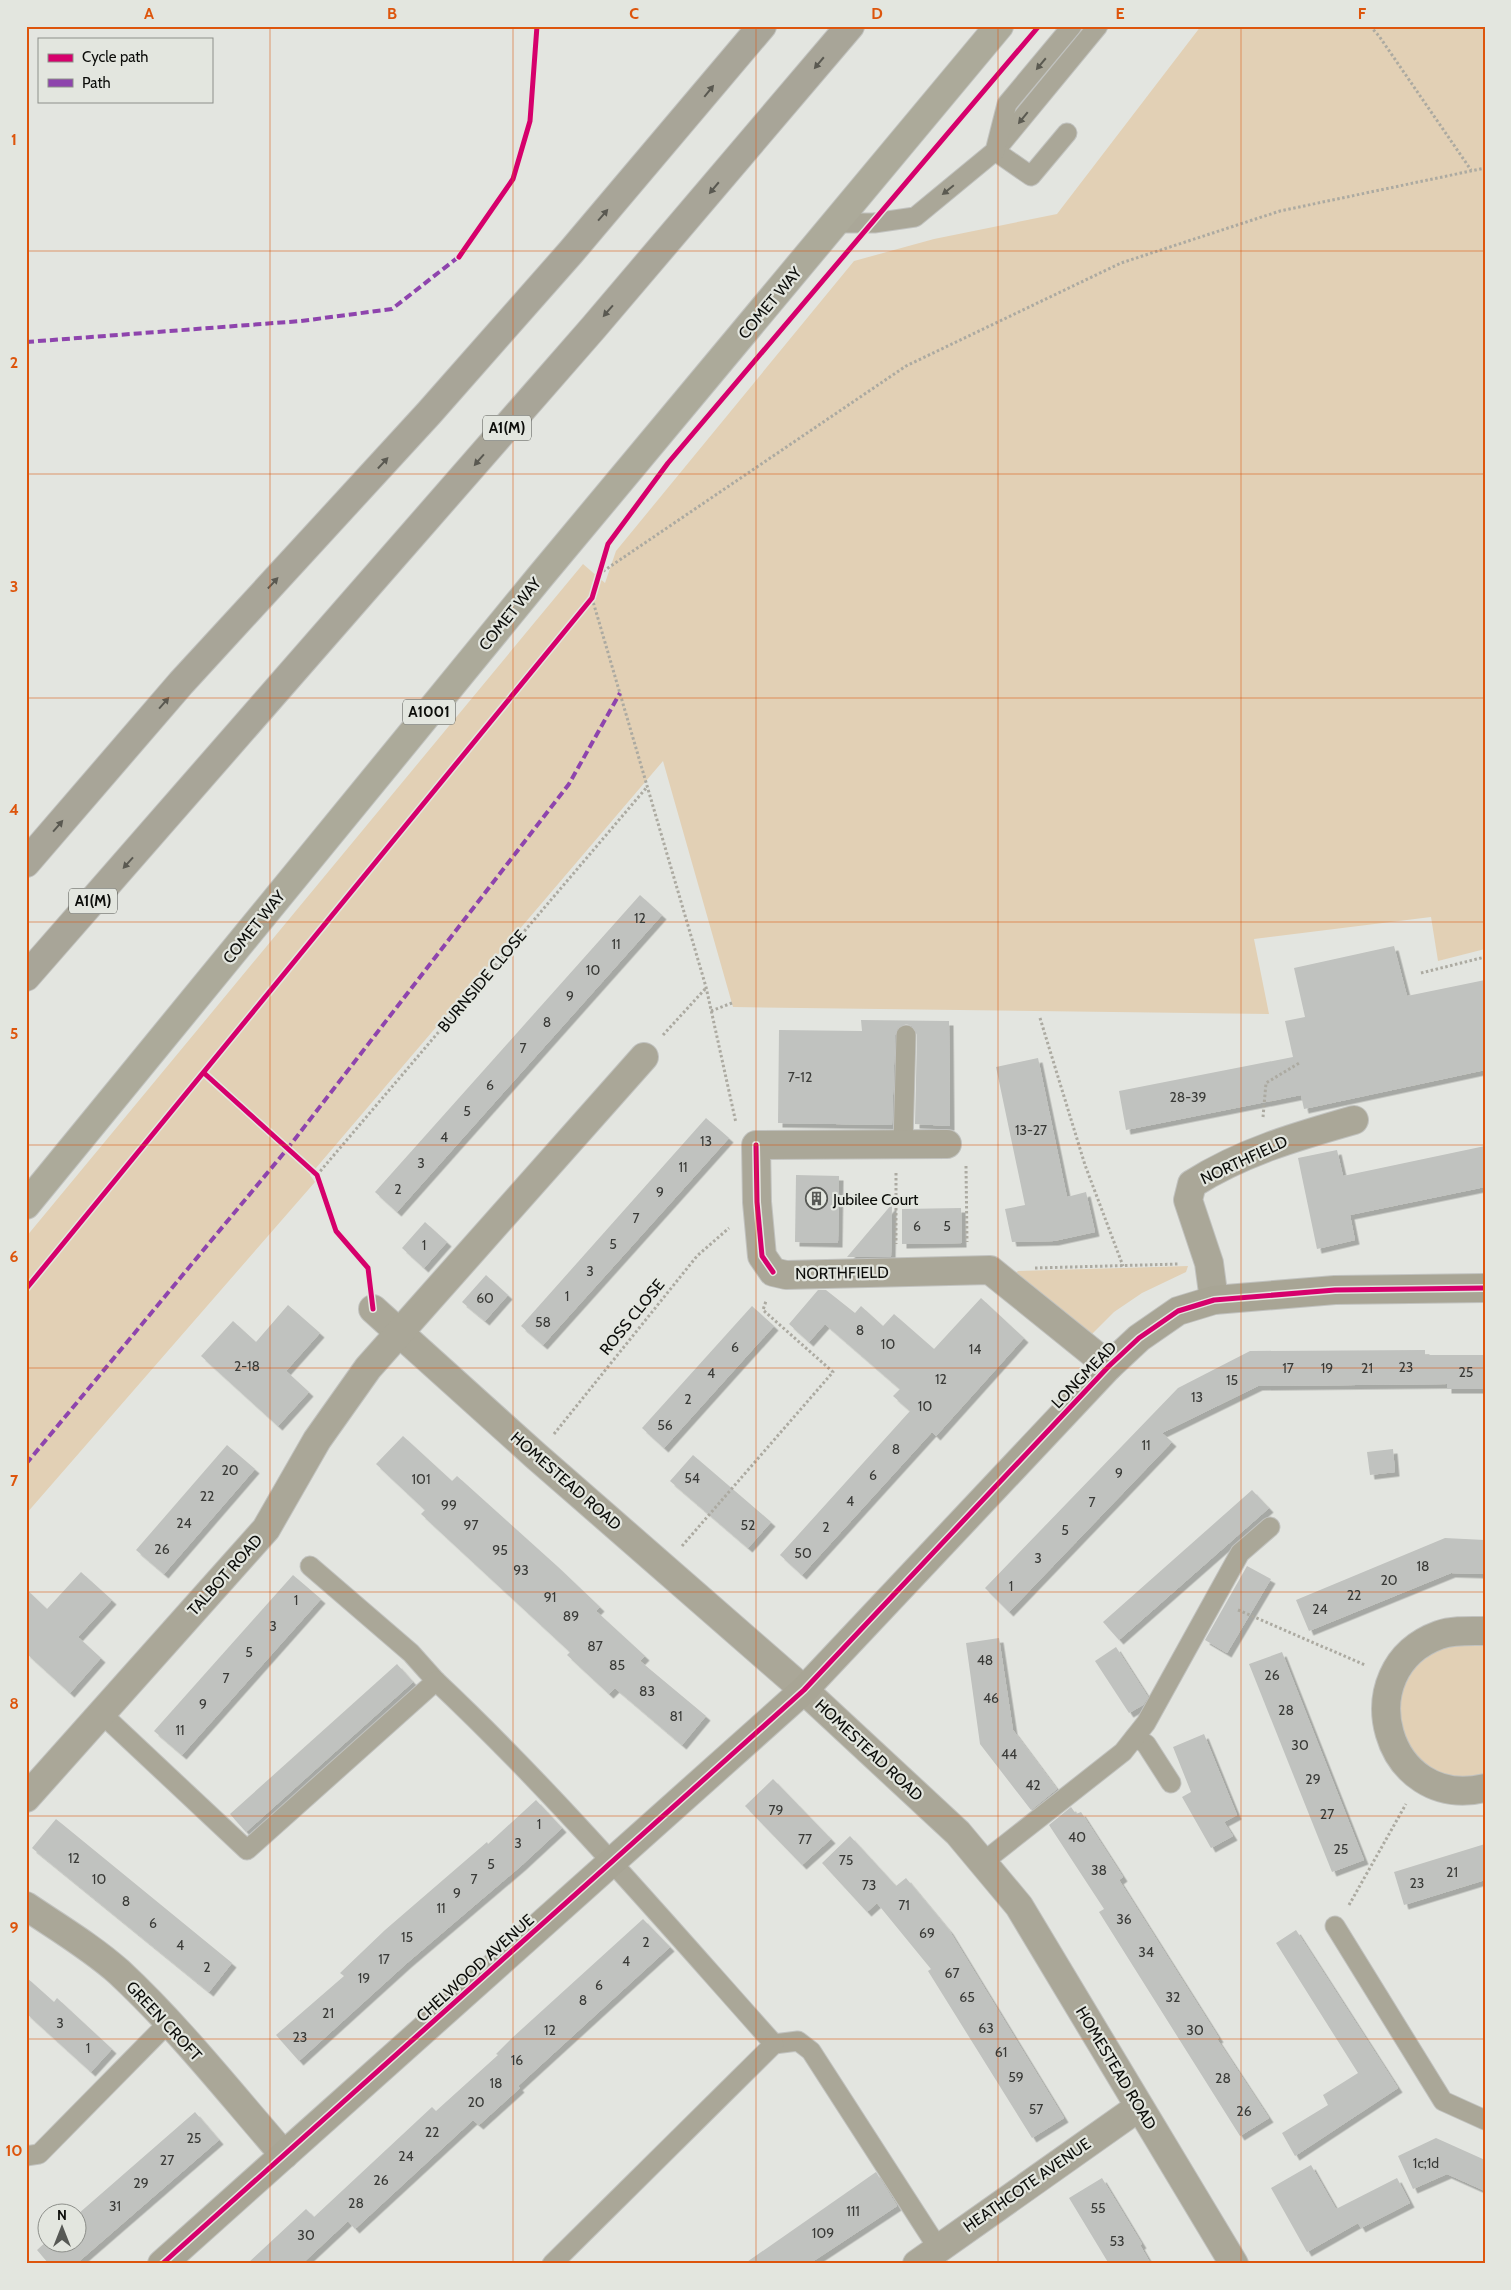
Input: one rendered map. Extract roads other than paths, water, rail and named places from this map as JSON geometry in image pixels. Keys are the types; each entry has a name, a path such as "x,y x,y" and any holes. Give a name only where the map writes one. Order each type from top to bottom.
{"highway":[{"path":"26,864 181,683 429,413 565,259 762,26"},
{"name":"A1(M)","path":"26,977 530,401 850,26"}],"main road":[{"name":"COMET WAY","path":"26,1205 539,578 837,223 999,26"}],"street":[{"path":"399,1333 644,1057"},
{"name":"NORTHFIELD","path":"1214,1300 1209,1263 1188,1200 1192,1184 1211,1172 1278,1142 1354,1120"},
{"path":"900,1144 947,1144"},
{"name":"NORTHFIELD","path":"900,1144 756,1145 757,1202 762,1256 772,1272 786,1274 979,1270 1109,1366"},
{"name":"LONGMEAD","path":"804,1690 1109,1366 1139,1338 1178,1311 1214,1300 1335,1290 1485,1288"},
{"name":"HOMESTEAD ROAD","path":"373,1309 536,1456 804,1690 958,1834 1019,1906 1234,2264"},
{"name":"TALBOT ROAD","path":"26,1798 266,1529 318,1440 368,1368 399,1333"},
{"path":"1485,1631 1441,1634 1420,1643 1392,1677 1387,1691 1386,1721 1395,1746 1406,1766 1420,1779 1444,1788 1472,1791 1485,1788"},
{"name":"CHELWOOD AVENUE","path":"162,2264 612,1864 804,1690"},
{"name":"GREEN CROFT","path":"26,1906 87,1947 118,1972 168,2022 284,2155"},
{"name":"HEATHCOTE AVENUE","path":"928,2258 1139,2107"}],"lane":[{"path":"995,151 1008,104 1072,26"},
{"path":"837,223 874,223 915,217 995,151 1098,26"},
{"path":"995,151 1031,176 1067,133"},
{"path":"900,1144 906,1034"},
{"path":"982,1862 1123,1752 1146,1723 1240,1553 1270,1527"},
{"path":"310,1566 411,1653 436,1681 488,1730 774,2044"},
{"path":"102,1714 247,1850 436,1681"},
{"path":"1135,1737 1146,1744 1171,1782"},
{"path":"1334,1926 1443,2102 1485,2120"},
{"path":"26,2156 39,2154 168,2022"},
{"path":"552,2264 774,2044 798,2041 810,2051 928,2258"}],"place":[{"name":"Jubilee Court","path":"817,1199"}]}
